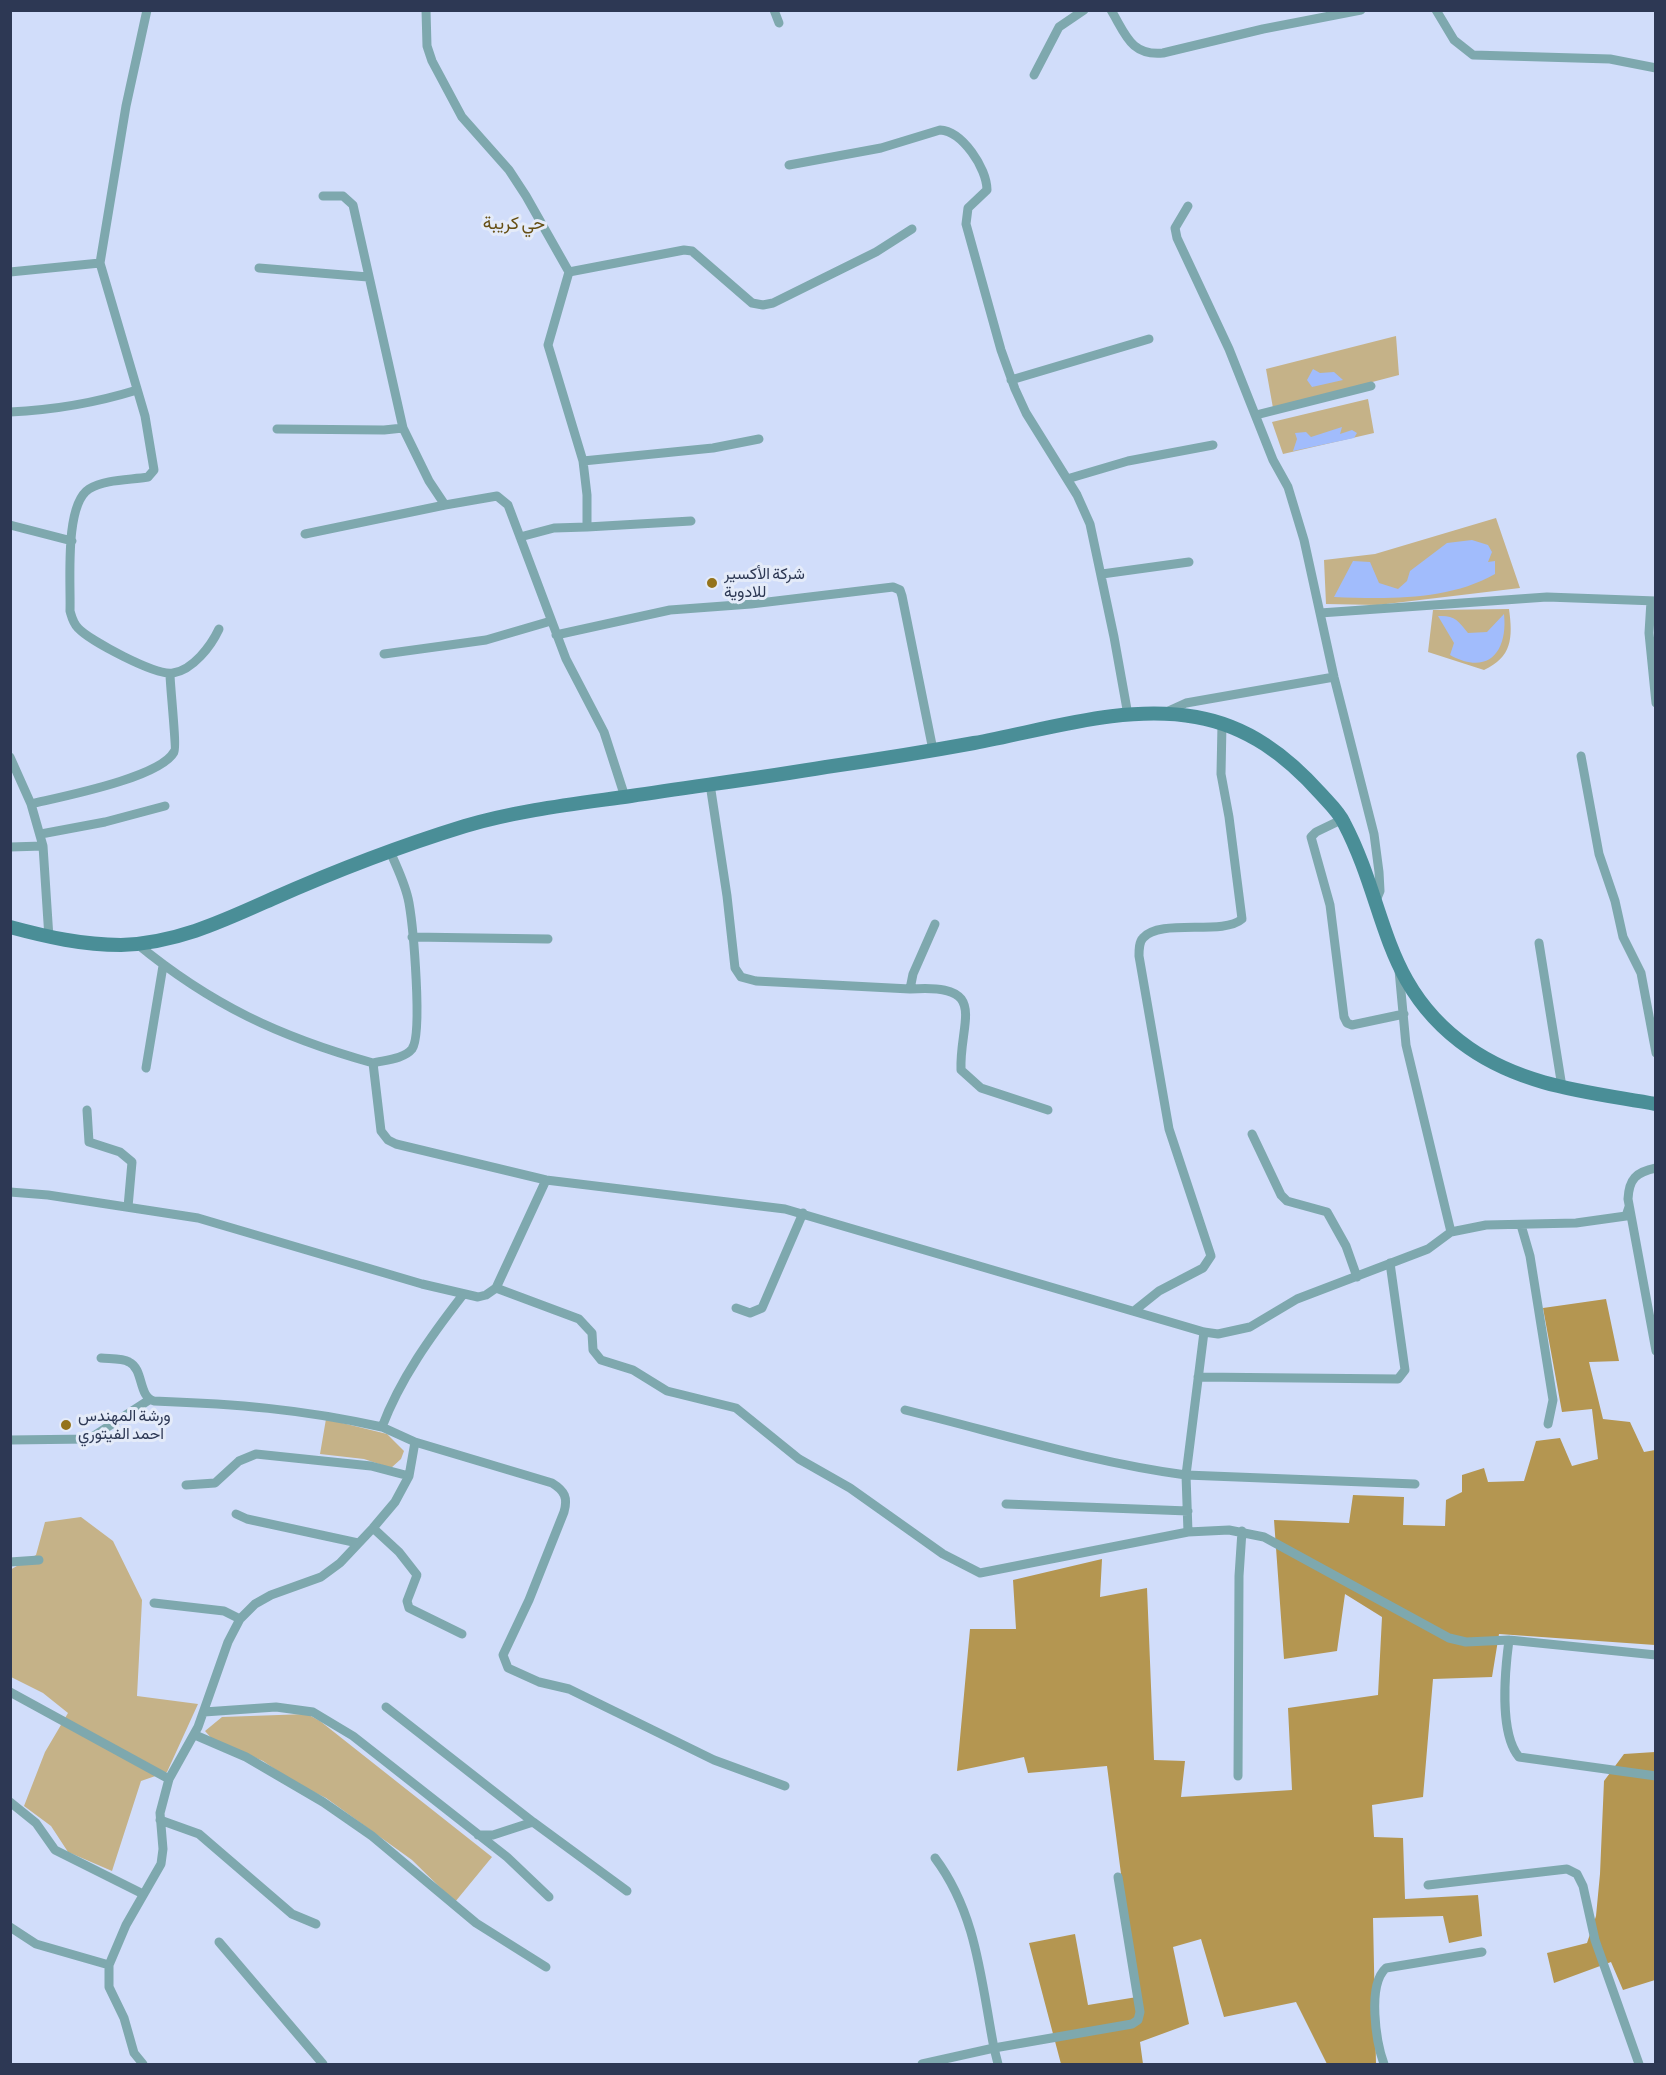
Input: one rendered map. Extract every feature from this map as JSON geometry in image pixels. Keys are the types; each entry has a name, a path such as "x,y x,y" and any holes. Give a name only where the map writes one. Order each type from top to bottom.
{"main road":[{"path":"10,927 49,938 97,944 171,939 220,924 273,899 390,851 521,812 933,750 1128,715 1193,716 1238,729 1284,756 1343,819 1399,970 1430,1013 1468,1048 1519,1076 1562,1087 1656,1104"}],"street":[{"path":"147,10 126,106 100,263 145,416 154,470 153,475 90,488 81,496 76,510 72,541 70,611 78,628 140,664 171,674 180,672 197,658 213,642 219,629"},
{"path":"426,10 427,46 432,61 462,117 509,170 569,272 548,345 583,460 587,495 587,527"},
{"path":"774,10 779,23"},
{"path":"1034,75 1059,27 1084,10"},
{"path":"1111,10 1128,40 1138,51 1147,55 1263,28 1361,10"},
{"path":"1436,10 1454,40 1473,55 1610,59 1656,68"},
{"path":"789,165 881,148 940,130 947,130 954,135 976,160 987,184 987,190 968,208 966,225 1011,380 1026,413 1067,479 1089,524 1102,574 1128,715"},
{"path":"323,196 343,196 352,205 403,428 420,465 445,505"},
{"path":"1188,206 1175,228 1177,238 1229,349 1273,460 1288,488 1304,540 1334,677 1374,834 1380,882 1375,903"},
{"path":"569,272 675,252 692,251 752,303 763,305 773,303 840,272 912,229"},
{"path":"10,272 100,263"},
{"path":"259,268 368,277"},
{"path":"1011,380 1149,339"},
{"path":"1256,415 1371,386"},
{"path":"10,412 50,410 86,404 137,390"},
{"path":"278,429 384,430 403,428"},
{"path":"583,460 713,448 759,439"},
{"path":"1067,479 1128,461 1213,444"},
{"path":"305,534 497,496 507,505 556,635 587,704 604,732 625,796"},
{"path":"520,537 554,528 691,521"},
{"path":"10,525 72,541"},
{"path":"1102,574 1189,561"},
{"path":"556,635 669,610 751,604 893,587 900,590 902,596 933,750"},
{"path":"1320,613 1547,597 1653,601 1649,633 1656,703"},
{"path":"384,654 486,640 551,621"},
{"path":"31,804 119,782 169,758 176,745 172,722 171,674"},
{"path":"1160,716 1186,703 1334,677"},
{"path":"1134,1311 1160,1291 1203,1268 1212,1256 1169,1129 1139,956 1140,943 1148,934 1180,927 1226,927 1236,925 1242,919 1221,774 1222,724"},
{"path":"1581,756 1599,854 1615,901 1623,937 1641,973 1656,1053"},
{"path":"10,757 31,804 41,834 49,938"},
{"path":"710,784 728,896 735,968 738,974 756,981 910,989 935,987 948,990 964,1006 968,1016 961,1070 974,1084 1048,1110"},
{"path":"41,834 105,822 165,806"},
{"path":"1343,819 1316,832 1311,837 1330,905 1344,1017 1347,1023 1352,1025 1404,1014"},
{"path":"10,847 43,846"},
{"path":"136,943 163,966 216,1002 258,1023 313,1046 374,1064 403,1055 414,1046 417,1034 417,995 409,902 390,851"},
{"path":"910,989 913,974 935,924"},
{"path":"412,937 548,939"},
{"path":"1539,943 1562,1087"},
{"path":"146,1068 163,966"},
{"path":"1399,970 1406,1045 1421,1117 1451,1232"},
{"path":"374,1064 381,1131 388,1140 546,1180 698,1197 803,1213 898,1244 1204,1332 1218,1334 1250,1327 1297,1299 1428,1249 1451,1232 1486,1225 1576,1223 1626,1216 1629,1207"},
{"path":"87,1110 88,1142 120,1152 132,1162 128,1207"},
{"path":"1252,1134 1281,1195 1287,1201 1327,1212 1346,1246 1357,1277"},
{"path":"1656,1168 1641,1171 1629,1184 1629,1207 1656,1351"},
{"path":"10,1192 198,1218 462,1296 478,1297 496,1288 546,1180"},
{"path":"736,1308 750,1312 762,1308 803,1213"},
{"path":"1521,1225 1530,1256 1553,1400 1548,1424"},
{"path":"1198,1377 1398,1379 1406,1370 1390,1263"},
{"path":"496,1288 579,1319 592,1333 593,1350 601,1360 633,1370 667,1391 736,1408 799,1459 850,1488 943,1554 980,1573 1188,1532 1242,1531 1282,1545 1437,1633 1466,1642 1509,1640 1656,1655"},
{"path":"382,1427 389,1408 416,1361 462,1296"},
{"path":"1188,1532 1186,1475 1204,1332"},
{"path":"100,1358 128,1361 133,1365 149,1400"},
{"path":"10,1440 89,1439 149,1400 252,1405 318,1413 382,1427 416,1442 552,1483 565,1494 567,1501 529,1600 503,1655 508,1668 539,1682 569,1689 714,1760 785,1786"},
{"path":"905,1410 1011,1435 1092,1459 1186,1475 1415,1485"},
{"path":"138,2062 124,2018 109,1987 109,1965 126,1925 163,1856 160,1820 169,1779 195,1735 214,1676 240,1619 255,1604 271,1595 321,1577 340,1563 373,1528 395,1502 409,1476 416,1442"},
{"path":"186,1485 215,1483 239,1461 256,1454 371,1466 409,1476"},
{"path":"1006,1504 1188,1511"},
{"path":"236,1514 248,1519 358,1544"},
{"path":"373,1528 399,1552 417,1575 407,1601 409,1608 462,1634"},
{"path":"1238,1776 1239,1576 1242,1531"},
{"path":"10,1562 39,1560"},
{"path":"154,1603 224,1611 240,1619"},
{"path":"1509,1640 1505,1674 1507,1707 1511,1741 1519,1757 1656,1776"},
{"path":"10,1692 169,1779"},
{"path":"204,1712 276,1707 313,1712 353,1736 507,1857 549,1897"},
{"path":"386,1707 533,1822 627,1891"},
{"path":"195,1735 246,1757 323,1802 372,1836 476,1923 546,1967"},
{"path":"10,1802 36,1823 55,1850 144,1894"},
{"path":"160,1820 199,1834 292,1914 316,1924"},
{"path":"478,1836 493,1835 533,1822"},
{"path":"935,1858 961,1899 970,1921 998,2064"},
{"path":"1428,1885 1567,1869 1578,1874 1583,1886 1595,1940 1639,2064"},
{"path":"922,2064 994,2048 1132,2024 1138,2020 1140,2012 1118,1877"},
{"path":"10,1927 36,1944 109,1965"},
{"path":"219,1942 323,2064"},
{"path":"1384,2064 1377,2030 1375,1987 1378,1975 1386,1968 1482,1952"}],"shaded area":[{"path":"1396,336 1399,375 1273,408 1266,369"},
{"path":"1368,399 1374,433 1283,454 1272,422"},
{"path":"1496,518 1520,588 1378,605 1326,604 1324,560 1375,554"},
{"path":"1509,609 1511,629 1508,646 1500,659 1484,670 1428,652 1433,610"},
{"path":"1606,1299 1619,1361 1589,1362 1603,1419 1630,1422 1644,1452 1655,1450 1655,1645 1499,1634 1492,1677 1433,1679 1423,1797 1372,1805 1374,1837 1403,1838 1405,1899 1478,1895 1482,1936 1449,1943 1443,1916 1373,1918 1376,2064 1327,2064 1296,2002 1224,2017 1201,1939 1173,1947 1189,2024 1140,2042 1143,2064 1061,2064 1029,1943 1075,1934 1088,2005 1137,1997 1107,1766 1028,1773 1024,1757 957,1771 970,1629 1016,1629 1013,1580 1102,1559 1100,1597 1147,1588 1154,1760 1185,1761 1181,1797 1292,1790 1288,1708 1378,1695 1382,1617 1345,1594 1337,1651 1284,1659 1274,1520 1349,1523 1353,1495 1404,1497 1403,1525 1445,1526 1446,1500 1462,1492 1462,1475 1484,1468 1488,1482 1524,1481 1536,1441 1560,1438 1572,1466 1598,1459 1592,1409 1562,1412 1543,1308"},
{"path":"326,1419 387,1434 404,1451 401,1459 391,1468 364,1459 320,1454"},
{"path":"81,1517 113,1541 142,1600 137,1696 198,1704 167,1772 141,1781 112,1871 68,1852 51,1826 24,1806 45,1752 68,1713 43,1693 11,1677 10,1570 36,1555 45,1522"},
{"path":"307,1714 320,1721 492,1857 455,1902 412,1860 326,1798 295,1783 263,1761 213,1740 205,1731 222,1717"},
{"path":"1655,1752 1655,1980 1623,1990 1611,1962 1554,1983 1547,1953 1587,1943 1596,1916 1604,1781 1624,1754"}],"water":[{"path":"1313,369 1320,373 1334,372 1343,380 1312,387 1307,380"},
{"path":"1342,427 1340,434 1352,430 1357,433 1354,438 1293,451 1297,439 1295,433 1306,432 1311,437"},
{"path":"1472,540 1488,545 1492,552 1488,562 1495,561 1495,574 1477,583 1437,594 1395,598 1334,597 1353,561 1370,562 1379,583 1398,589 1407,581 1410,571 1447,543"},
{"path":"1504,614 1503,639 1493,657 1475,663 1450,655 1454,643 1438,616 1455,619 1468,633 1487,632"}],"place":[{"name":"شركة الأكسير للادوية","path":"712,583"},
{"name":"ورشة المهندس احمد الفيتوري","path":"66,1425"}],"district":[{"name":"حي كريبة","path":"514,223"}]}
